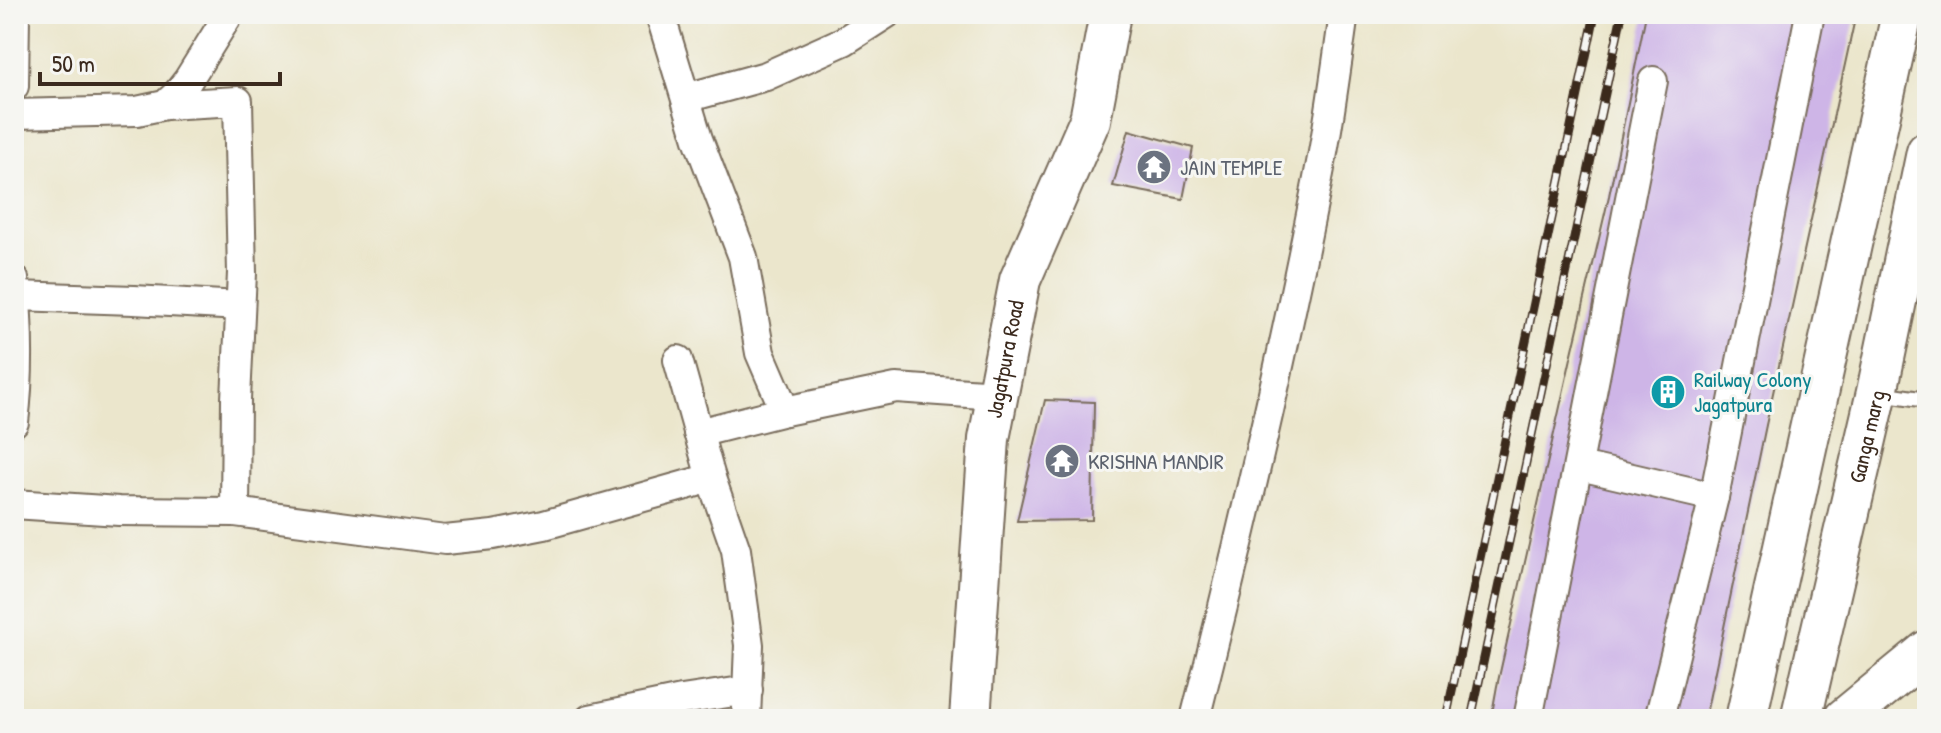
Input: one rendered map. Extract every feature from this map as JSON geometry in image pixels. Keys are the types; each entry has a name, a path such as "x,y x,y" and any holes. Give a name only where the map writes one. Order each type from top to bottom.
{"main road":[{"name":"Jagatpura Road","path":"970,719 989,439 997,395 1020,280 1090,120 1110,14"},
{"path":"1746,719 1902,14"},
{"name":"Ganga marg","path":"1801,719 1877,392 1927,152"},
{"path":"1844,719 1927,651"}],"street":[{"path":"14,86 15,14"},
{"path":"165,105 188,80 229,14"},
{"path":"660,14 698,139 743,257 760,353 785,411"},
{"path":"686,98 766,76 844,41 886,14"},
{"path":"1195,719 1243,528 1281,358 1323,155 1344,14"},
{"path":"1659,719 1714,497 1810,14"},
{"path":"1528,719 1653,81"},
{"path":"14,114 137,111 165,105 238,101 242,273 235,512"},
{"path":"15,404 18,325 15,287 134,300 240,306"},
{"path":"678,360 711,478 736,550 749,645 746,719"},
{"path":"698,433 896,388 997,395"},
{"path":"1593,469 1714,497"},
{"path":"14,504 119,511 235,512 445,540 544,525 711,478"},
{"path":"590,719 748,690"}],"lane":[{"path":"1877,392 1927,400"}],"building":[{"name":"Railway Colony Jagatpura","path":"1646,14 1856,14 1705,719 1491,719 1609,196"},
{"name":"JAIN TEMPLE","path":"1129,130 1193,148 1183,199 1113,186"},
{"name":"KRISHNA MANDIR","path":"1045,400 1094,402 1092,520 1017,521"}],"railway":[{"path":"1446,719 1595,14"},
{"path":"1471,719 1622,14"}],"place":[{"name":"JAIN TEMPLE","path":"1154,167"},
{"name":"Railway Colony Jagatpura","path":"1668,392"},
{"name":"KRISHNA MANDIR","path":"1062,461"}]}
